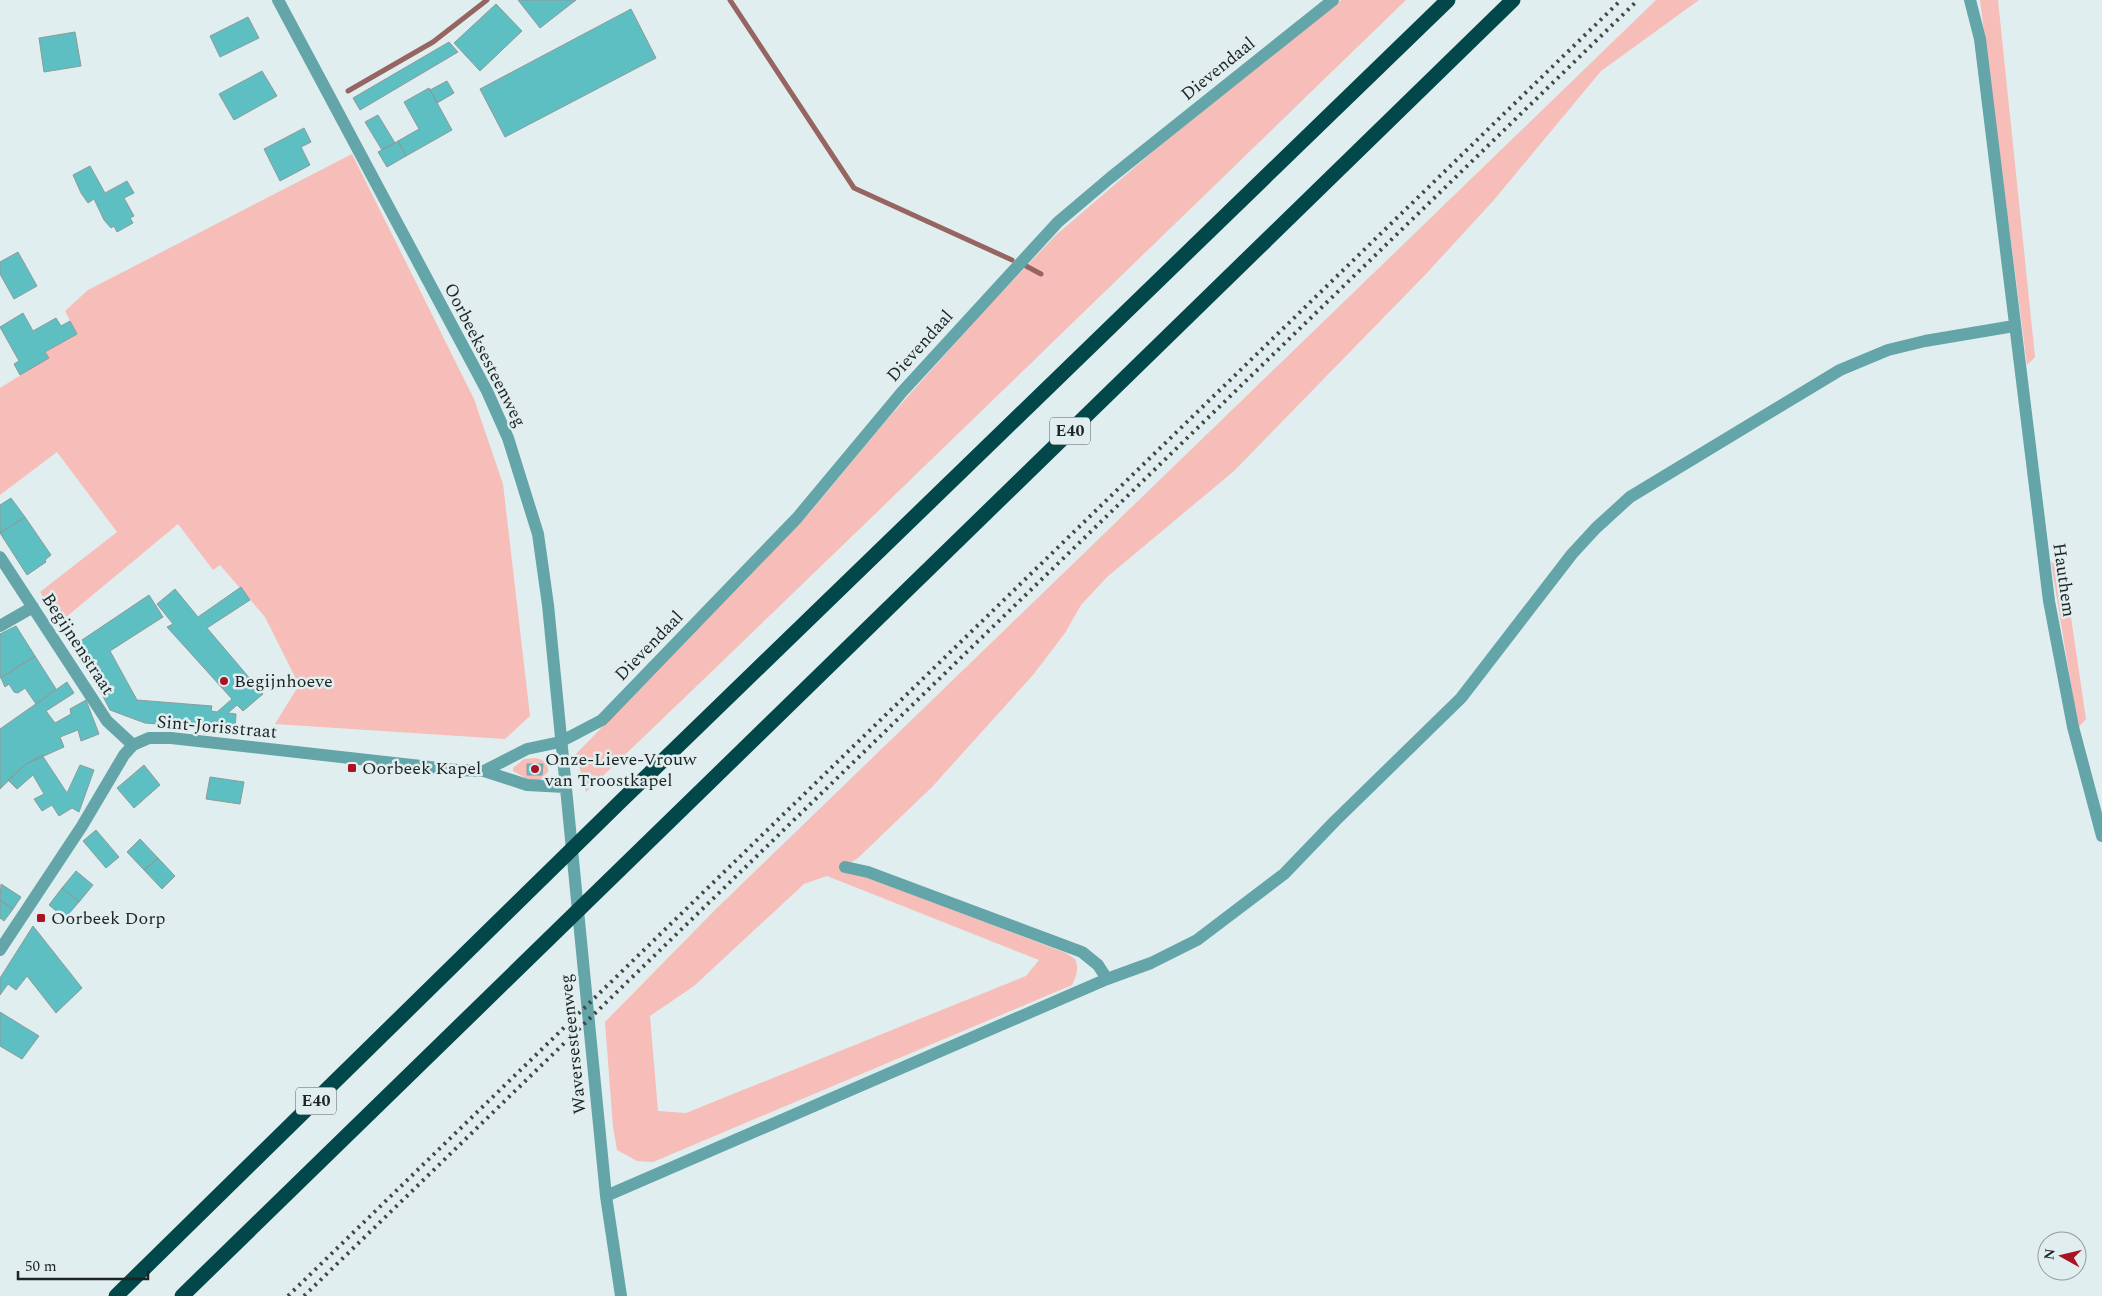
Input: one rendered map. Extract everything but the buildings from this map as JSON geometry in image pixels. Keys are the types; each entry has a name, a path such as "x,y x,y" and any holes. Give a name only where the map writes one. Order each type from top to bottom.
{"highway":[{"name":"E40","path":"116,1296 619,804 1448,0"},
{"name":"E40","path":"182,1296 1513,0"}],"street":[{"name":"Oorbeeksesteenweg","path":"278,0 487,391 508,438 538,534 548,606 565,787"},
{"name":"Dievendaal","path":"560,742 602,720 784,531 902,392 1058,222 1110,178 1333,0"},
{"name":"Hauthem","path":"1970,0 1980,39 2043,564 2073,728 2102,836"},
{"path":"606,1196 1107,979 1151,963 1197,940 1284,874 1335,821 1461,698 1572,554 1596,528 1630,497 1840,370 1888,350 1925,341 2014,326"},
{"name":"Begijnenstraat","path":"0,557 107,721 133,745"},
{"path":"0,626 33,607"},
{"name":"Sint-Jorisstraat","path":"0,950 82,826 124,755 133,745 149,738 172,738 457,770 484,771 527,785 565,787"},
{"name":"Sint-Jorisstraat","path":"484,771 527,749 560,742"},
{"name":"Waversesteenweg","path":"565,787 606,1196 621,1296"},
{"path":"845,867 868,872 1082,952 1098,965 1107,979"}],"shaded area":[{"path":"1341,0 1406,0 586,792 576,754 812,510 885,422 983,312 1056,235 1156,149"},
{"path":"1656,0 1699,0 1601,71 1493,201 1425,275 1234,471 1107,577 1081,605 1065,633 1033,675 932,787 858,858 842,868 1066,953 1075,959 1077,966 1072,985 653,1162 637,1161 617,1150 613,1127 605,1022 715,910","holes":["827,876 1039,960 1026,976 686,1113 658,1111 650,1016 694,986 804,884"]},
{"path":"1980,0 1998,0 2035,357 2027,365"},
{"path":"352,154 474,399 503,484 530,716 505,739 275,724 299,685 265,617 220,565 213,570 178,524 59,623 40,592 117,532 57,452 0,495 0,388 48,358 45,352 77,334 65,311 88,290"},
{"path":"2051,562 2064,570 2086,719 2078,728"},
{"path":"535,758 543,761 548,767 548,772 540,780 529,780 513,771 513,768 524,759"}],"waterway":[{"path":"348,91 433,42 487,0"},
{"path":"730,0 854,188 1012,260"},
{"path":"1026,266 1041,274"}],"railway":[{"path":"288,1296 1621,0"},
{"path":"304,1296 1638,0"}],"place":[{"name":"Begijnhoeve","path":"224,681"},
{"name":"Oorbeek Kapel","path":"352,768"},
{"name":"Onze-Lieve-Vrouw van Troostkapel","path":"535,769"},
{"name":"Oorbeek Dorp","path":"41,918"}]}
